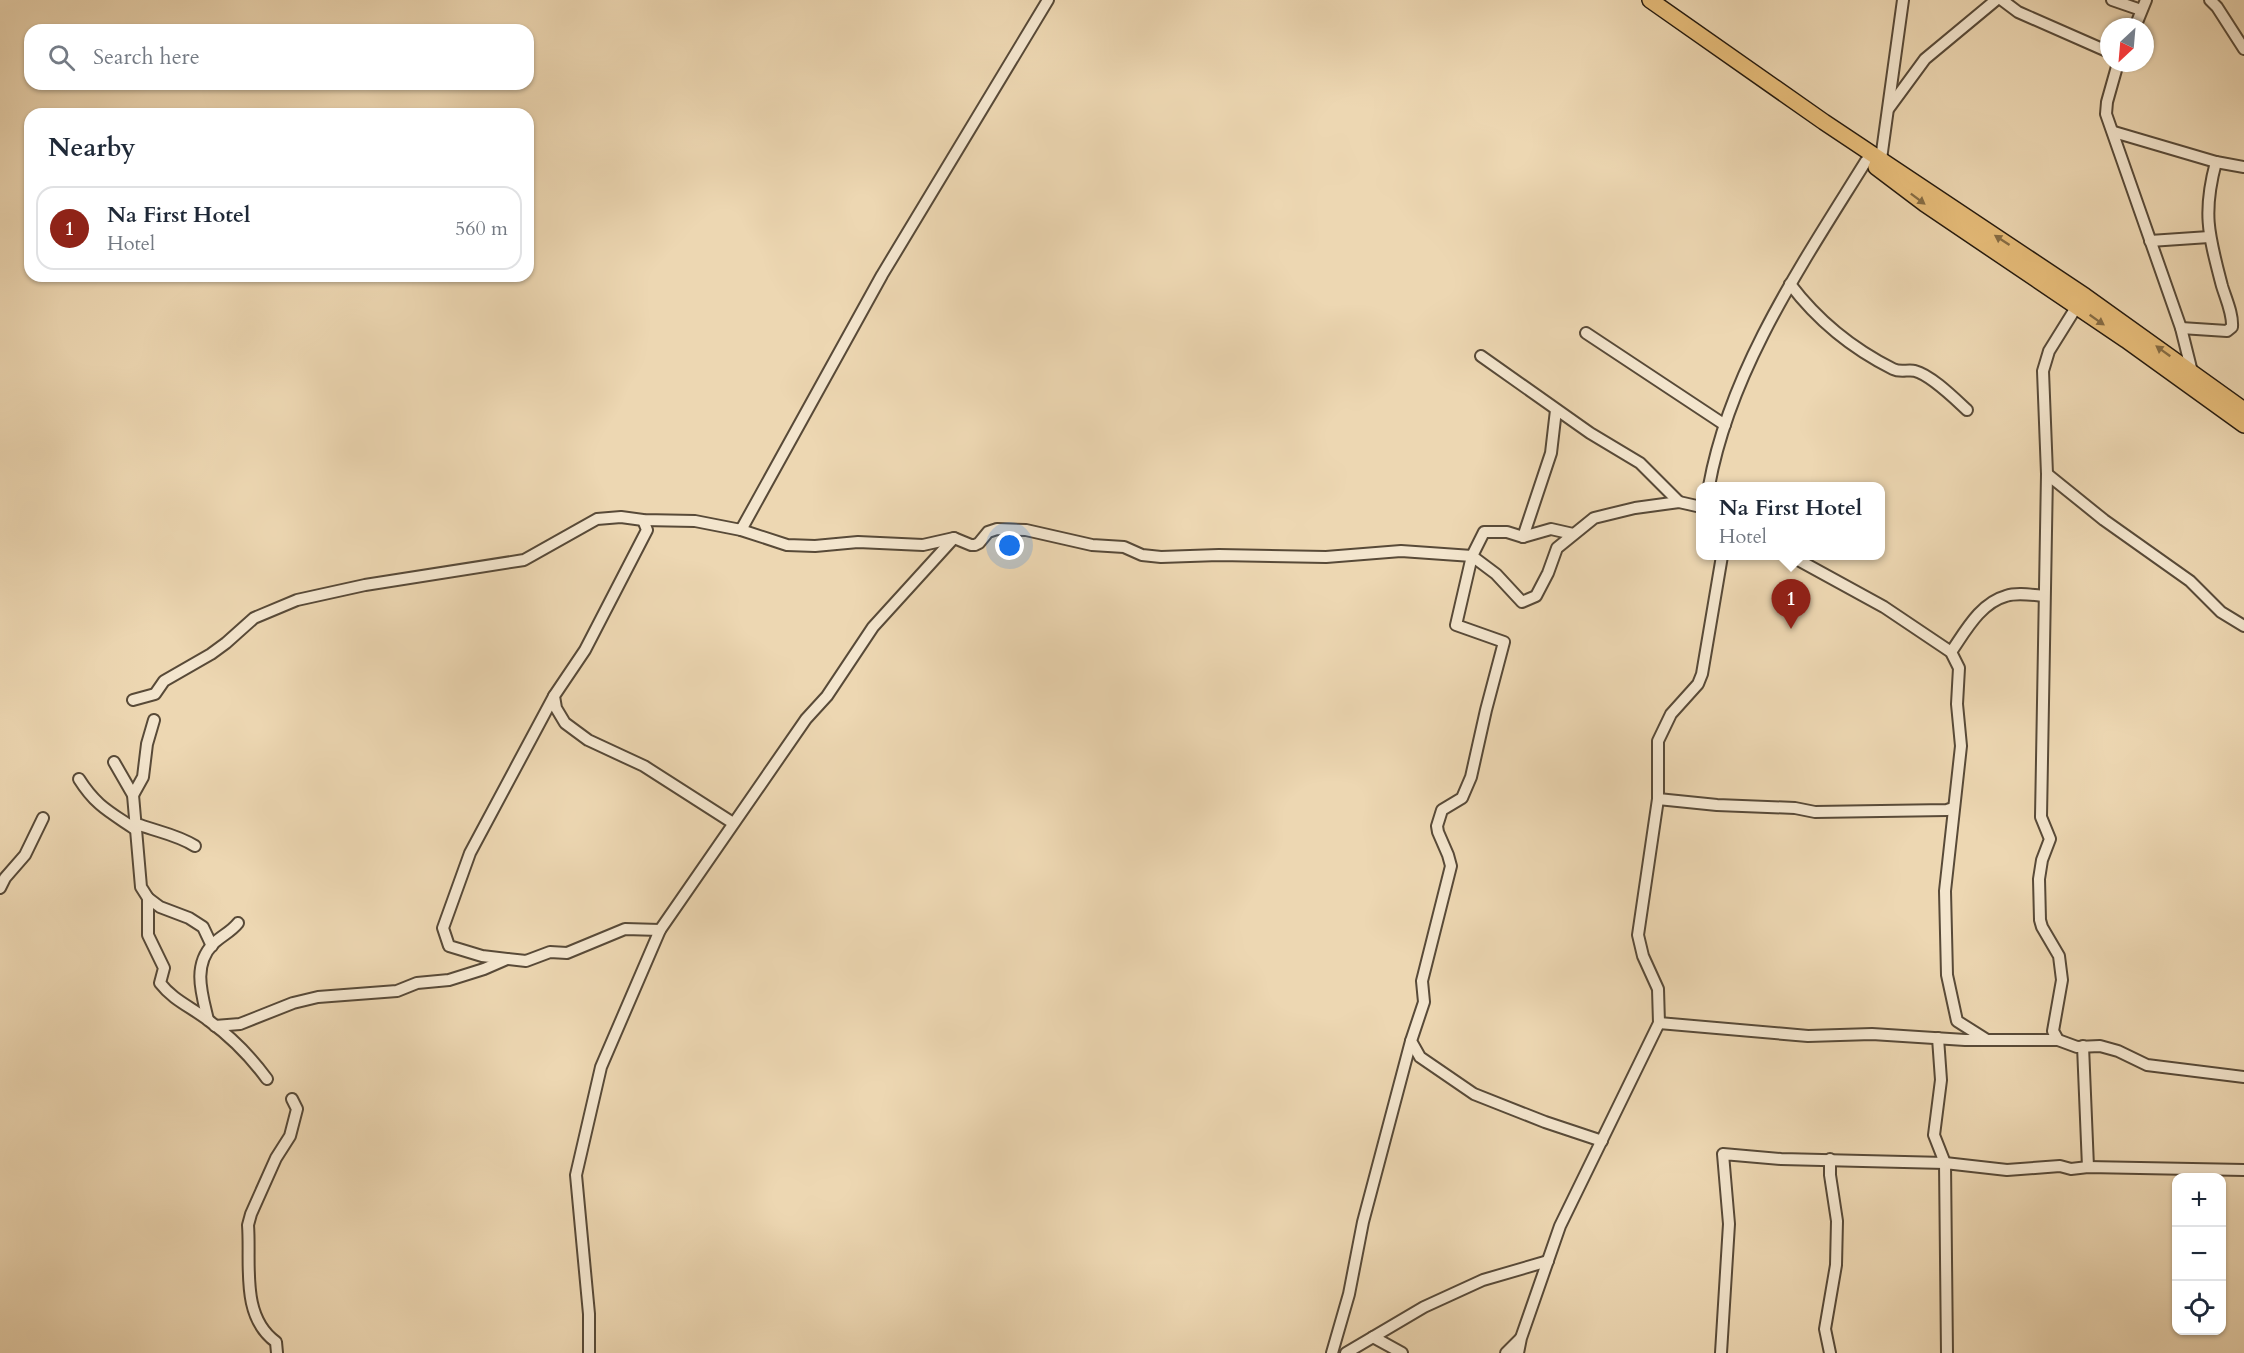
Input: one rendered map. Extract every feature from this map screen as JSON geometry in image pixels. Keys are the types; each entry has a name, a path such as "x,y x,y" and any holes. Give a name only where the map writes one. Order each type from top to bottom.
{"highway":[{"path":"1650,0 1824,122 1840,140 2085,296 2244,410"},
{"path":"1873,160 1942,216 2077,306 2244,425"}],"street":[{"path":"741,530 882,275 1048,0"},
{"path":"1710,482 1725,425 1766,327 1790,284 1873,160 1887,111 1903,0"},
{"path":"1887,111 1926,59 1996,0"},
{"path":"2002,0 2018,12 2100,48"},
{"path":"2112,0 2144,5"},
{"path":"2227,0 2213,3 2244,48"},
{"path":"2116,72 2106,114 2181,328 2193,372"},
{"path":"2114,132 2216,162 2244,167"},
{"path":"2181,328 2227,330 2232,327 2209,237 2207,210 2216,162"},
{"path":"2150,241 2209,237"},
{"path":"1790,284 1822,322 1860,352 1896,371 1914,370 1967,410"},
{"path":"2058,1040 2052,1030 2062,980 2059,956 2040,920 2039,879 2042,860 2050,839 2041,817 2047,474 2043,371 2049,351 2077,306"},
{"path":"1586,333 1725,425"},
{"path":"1481,356 1556,410 1640,463 1679,502"},
{"path":"1523,537 1551,453 1556,410"},
{"path":"2047,474 2104,520 2190,581 2222,612 2244,626"},
{"path":"133,700 155,694 164,681 219,649 254,618 297,600 365,585 524,560 597,519 621,517 643,520 695,521 741,530 787,545 815,546 858,542 923,545 954,538 975,545 988,532 997,529 1026,530 1161,557 1219,555 1326,558 1401,551 1472,556 1496,574 1522,602 1536,596 1542,587 1557,548 1594,518 1635,508 1679,502 1696,506"},
{"path":"643,520 647,530 630,564 585,650 554,696 476,840 443,928 449,946 482,956 526,961 550,952 567,953 626,929 660,930"},
{"path":"1332,1353 1349,1294 1363,1222 1411,1041 1424,1002 1422,981 1450,866 1437,826 1442,810 1462,798 1471,777 1504,642 1456,625 1472,556 1484,532 1507,532 1523,537 1551,529 1573,534"},
{"path":"589,1353 589,1314 576,1174 601,1067 660,930 806,719 827,696 873,627 954,538"},
{"path":"1518,1353 1521,1338 1560,1226 1659,1023 1658,989 1643,956 1638,935 1658,799 1658,741 1671,714 1698,684 1702,674 1721,560"},
{"path":"1800,560 1884,607 1951,652 1959,668 1957,704 1961,746 1945,891 1947,975 1957,1021 1987,1040"},
{"path":"1951,652 1975,619 1991,604 2007,595 2044,596"},
{"path":"554,696 556,708 565,723 588,740 644,766 733,823"},
{"path":"133,795 143,777 147,744 154,720"},
{"path":"114,762 133,795 141,887 148,898 160,907 189,918 203,927 212,946"},
{"path":"79,779 89,795 101,807 135,829"},
{"path":"1658,799 1717,805 1795,808 1815,812 1947,810 1953,808"},
{"path":"0,888 5,878 25,855 43,818"},
{"path":"135,829 140,825 177,836 195,846"},
{"path":"148,898 148,935 164,968 160,983 181,1003 212,1023 253,1060 267,1079"},
{"path":"212,1023 200,978 202,963 212,946 238,923"},
{"path":"212,1023 240,1024 293,1003 318,997 397,991 417,983 449,980 507,959"},
{"path":"1659,1023 1808,1036 1872,1034 1987,1040 2058,1040 2077,1047 2093,1045 2118,1051 2147,1065 2244,1077"},
{"path":"1938,1038 1941,1080 1935,1135 1945,1163 1947,1353"},
{"path":"1411,1041 1420,1057 1474,1094 1545,1122 1602,1141"},
{"path":"2083,1046 2088,1167"},
{"path":"277,1353 276,1342 255,1319 249,1289 248,1225 250,1214 276,1158 290,1136 297,1109 292,1099"},
{"path":"1721,1353 1729,1224 1723,1154 1781,1159 1945,1163 2007,1170 2060,1166 2071,1169 2088,1167 2244,1170"},
{"path":"1830,1159 1837,1221 1836,1265 1825,1329 1830,1353"},
{"path":"1346,1353 1424,1307 1483,1280 1548,1262"},
{"path":"1373,1336 1402,1353"},
{"path":"1506,1353 1521,1338"}],"place":[{"name":"Na First Hotel","path":"1791,629"}]}
